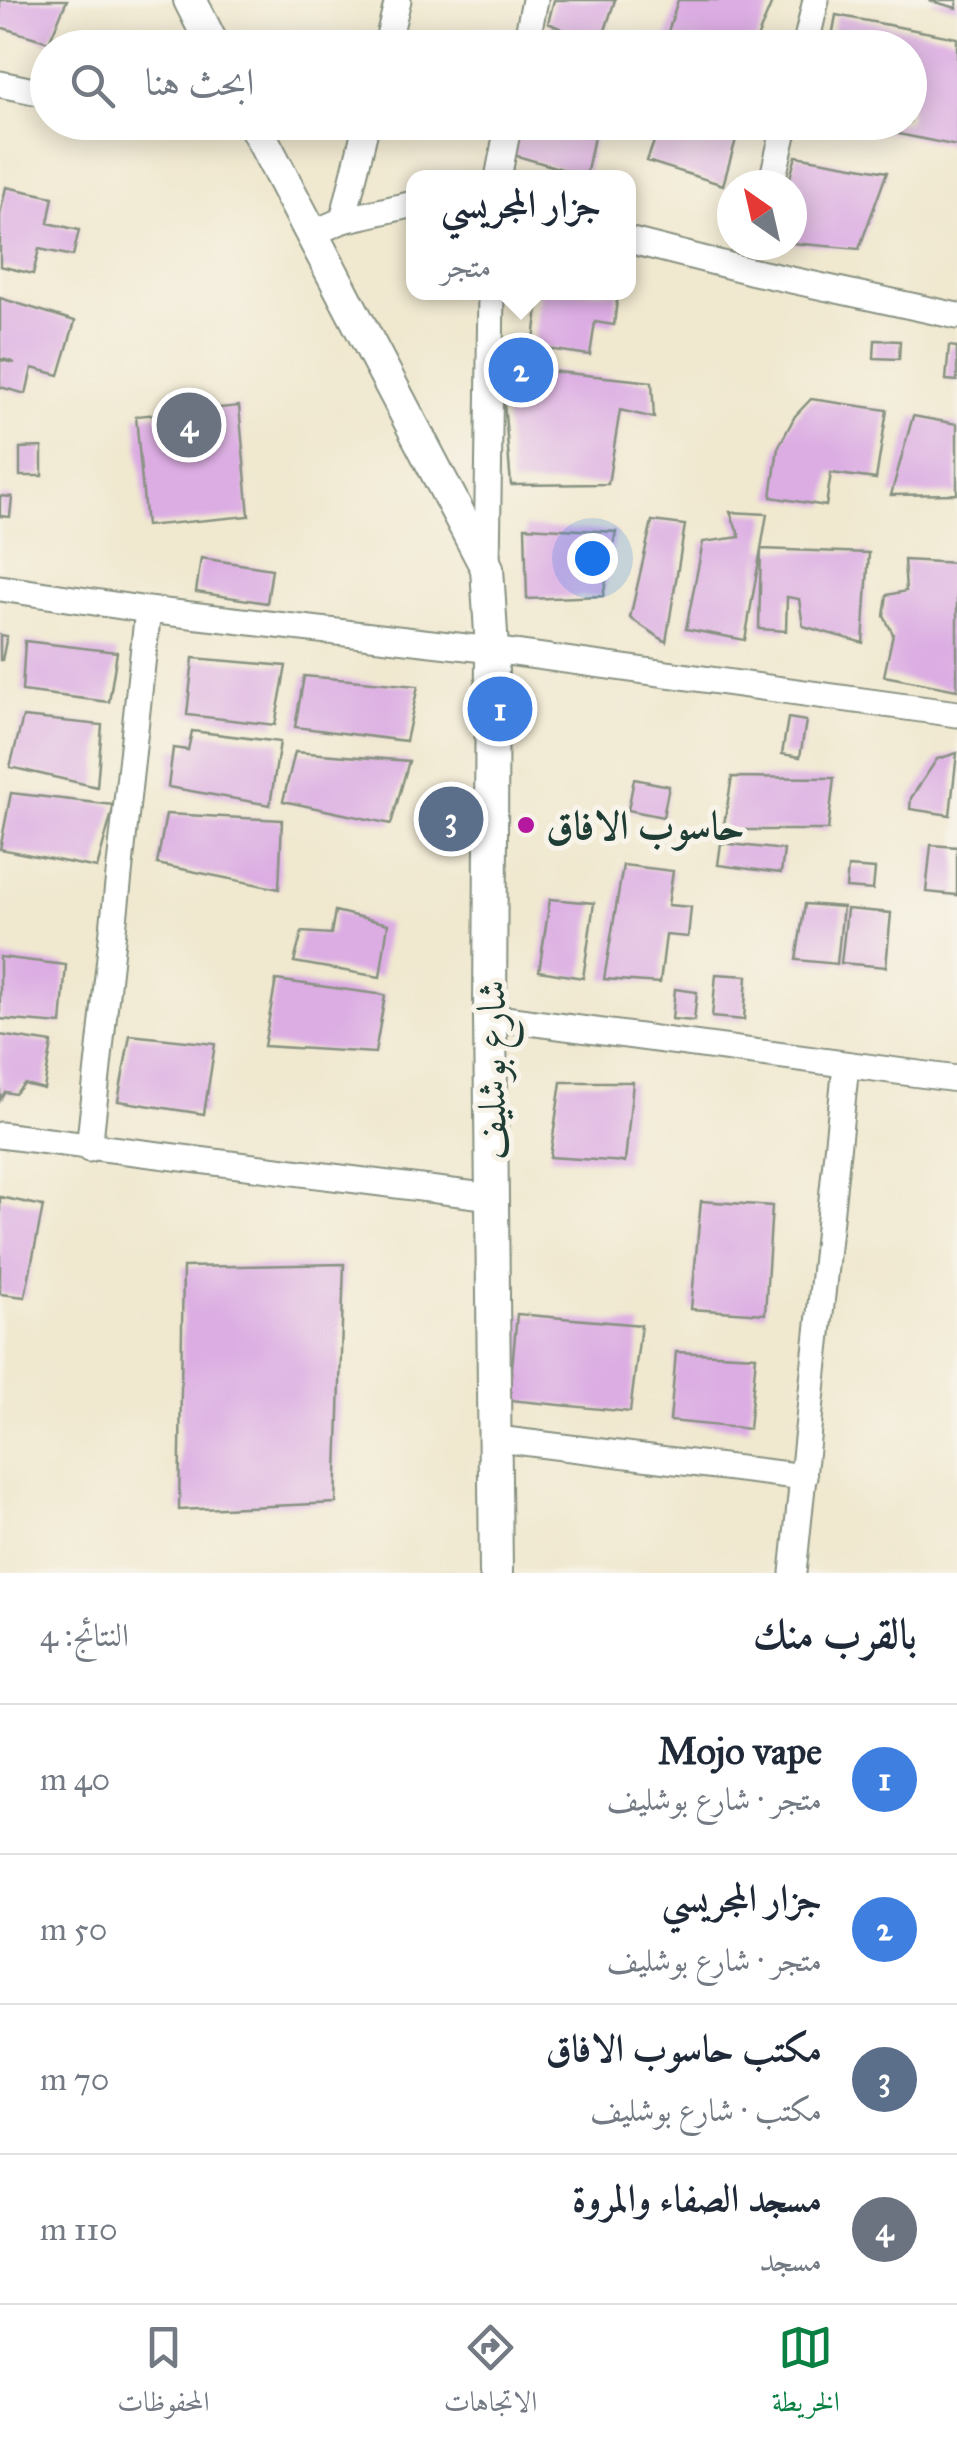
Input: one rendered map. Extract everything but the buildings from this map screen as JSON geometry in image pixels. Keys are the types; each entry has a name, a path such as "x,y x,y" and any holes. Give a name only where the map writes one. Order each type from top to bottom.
{"street":[{"path":"190,0 203,30"},
{"path":"390,30 398,0"},
{"path":"529,30 535,0"},
{"path":"808,30 816,0"},
{"path":"0,84 30,90"},
{"path":"262,140 487,568"},
{"path":"343,220 363,140"},
{"path":"500,170 505,140"},
{"path":"775,170 782,140"},
{"path":"311,234 343,220 406,206"},
{"path":"636,242 957,316"},
{"path":"750,271 753,260"},
{"path":"487,568 491,300"},
{"name":"شارع بوشليف","path":"487,568 492,650 490,1018 496,1573"},
{"path":"0,588 957,714"},
{"path":"89,1148 148,610"},
{"path":"490,1018 957,1079"},
{"path":"793,1573 846,1064"},
{"path":"0,1135 492,1197"},
{"path":"496,1439 804,1478"}],"place":[{"name":"جزار المجريسي","path":"521,370"},
{"name":"مسجد الصفاء والمروة","path":"189,425"},
{"name":"Mojo vape","path":"500,709"},
{"name":"مكتب حاسوب الافاق","path":"451,819"},
{"name":"حاسوب الافاق","path":"526,825"}]}
